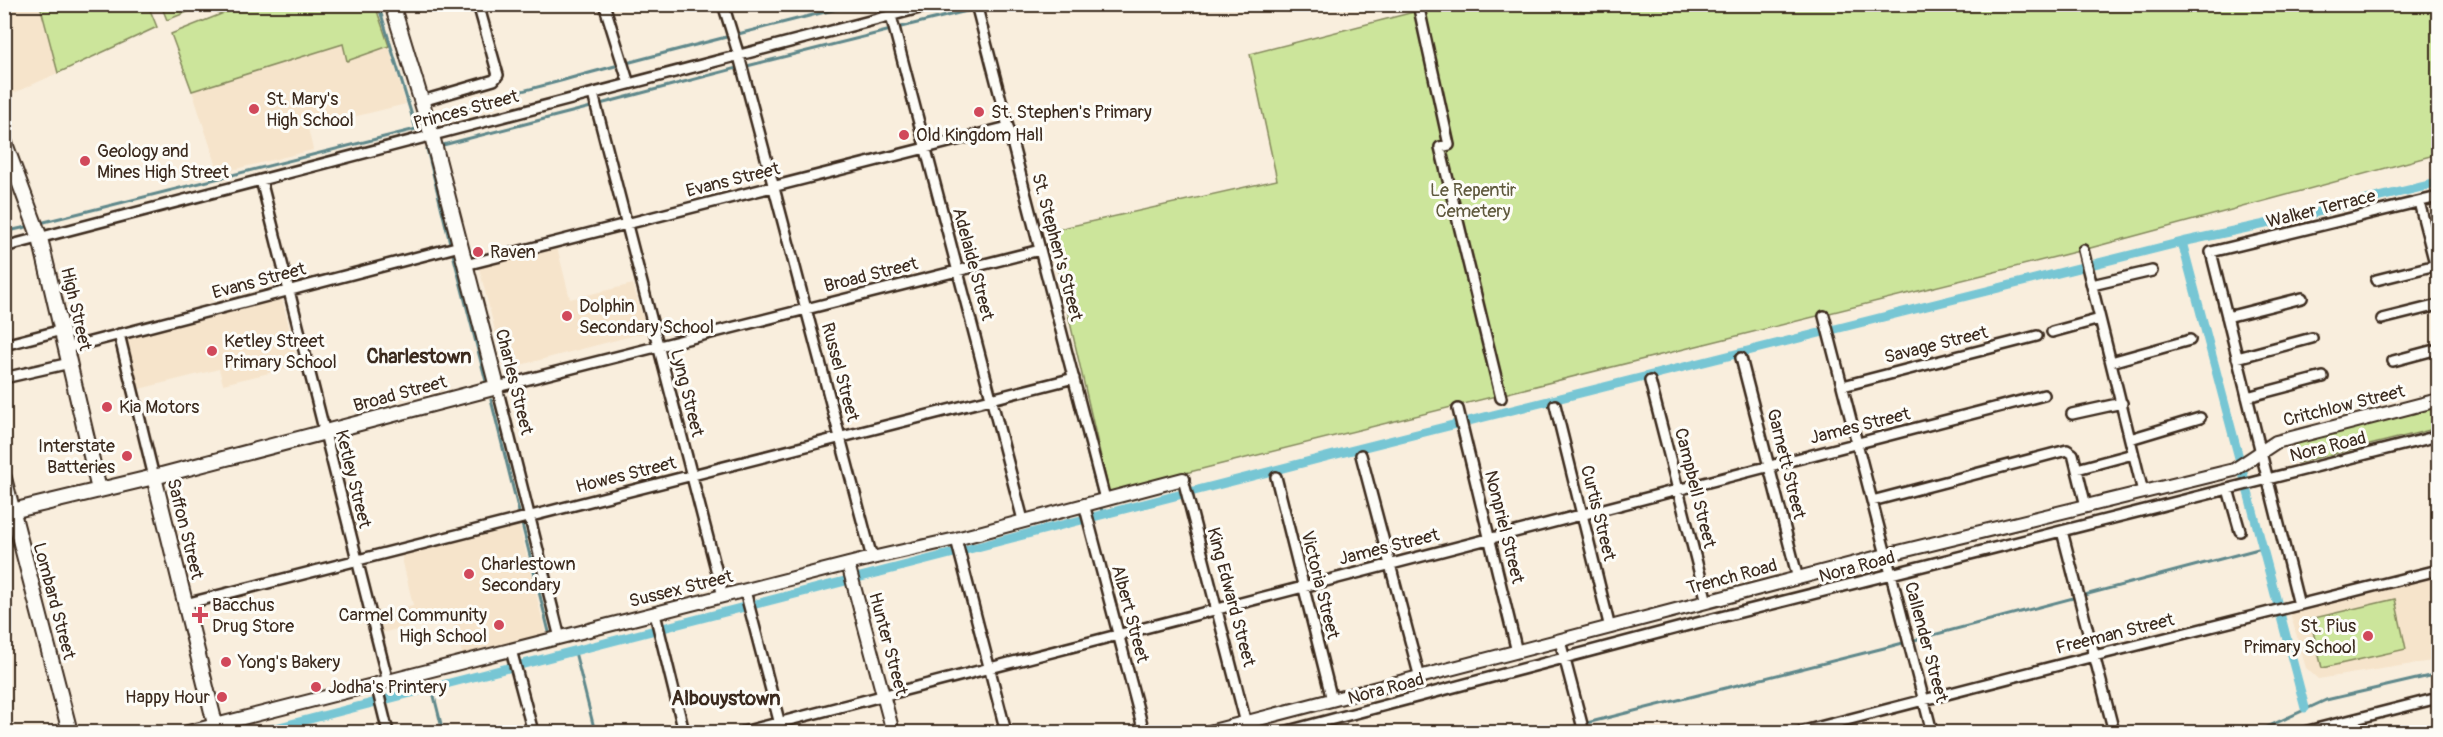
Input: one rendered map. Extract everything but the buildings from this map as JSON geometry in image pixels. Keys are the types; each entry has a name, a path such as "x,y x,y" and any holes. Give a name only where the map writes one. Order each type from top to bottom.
{"main road":[{"name":"Charles Street","path":"392,4 432,136 497,387"},
{"name":"High Street","path":"4,141 40,238 99,490"},
{"name":"Broad Street","path":"12,511 154,477 497,387"},
{"name":"Saffon Street","path":"154,477 217,729"},
{"name":"Lombard Street","path":"4,478 70,732"}],"street":[{"path":"422,101 497,78 498,70 478,4"},
{"path":"604,4 629,84"},
{"name":"Russel Street","path":"723,4 774,186 872,558"},
{"name":"Princes Street","path":"4,247 891,16 907,8 935,4"},
{"name":"St. Stephen's Street","path":"976,4 1106,499"},
{"path":"1418,4 1449,145 1440,147 1501,398"},
{"name":"Adelaide Street","path":"891,16 1023,520"},
{"name":"Lyng Street","path":"592,94 723,596"},
{"name":"Evans Street","path":"465,264 1008,127"},
{"name":"Ketley Street","path":"261,180 357,561 388,732"},
{"name":"Walker Terrace","path":"2227,317 2211,252 2439,197"},
{"path":"2419,202 2439,275"},
{"name":"Evans Street","path":"67,348 460,246"},
{"name":"Broad Street","path":"497,387 1040,250"},
{"path":"2083,250 2143,492"},
{"path":"2376,280 2436,265"},
{"path":"2092,285 2152,272"},
{"path":"2299,605 2227,317 2302,298"},
{"path":"2382,319 2439,305"},
{"name":"Callender Street","path":"1825,318 1932,732"},
{"path":"2052,332 2100,319"},
{"path":"4,345 62,330"},
{"name":"Saffon Street","path":"119,334 154,477"},
{"name":"Savage Street","path":"1843,386 2037,336"},
{"path":"2237,358 2312,338"},
{"path":"2111,362 2190,340"},
{"path":"2393,361 2439,349"},
{"name":"Garnett Street","path":"1741,358 1798,579"},
{"path":"4,378 70,363"},
{"path":"2247,397 2323,377"},
{"name":"Howes Street","path":"185,604 1074,378"},
{"name":"Campbell Street","path":"1650,381 1707,602"},
{"name":"Charles Street","path":"497,387 560,638"},
{"name":"James Street","path":"743,732 781,728 883,695 2044,395"},
{"name":"Critchlow Street","path":"2261,452 2276,442 2439,400"},
{"path":"2072,414 2122,403"},
{"name":"Curtis Street","path":"1555,405 1610,628"},
{"name":"Nonpriel Street","path":"1458,409 1517,652"},
{"path":"2130,439 2200,418"},
{"name":"Nora Road","path":"1284,732 2439,436"},
{"path":"1872,501 2063,451 2072,452 2086,506"},
{"name":"Trench Road","path":"1209,732 1886,555 2234,470 2261,452"},
{"path":"2077,469 2133,454"},
{"path":"1360,455 1420,678"},
{"name":"Victoria Street","path":"1276,477 1332,700"},
{"name":"Sussex Street","path":"188,732 217,729 512,655 560,638 655,617 723,596 746,595 850,569 872,558 1183,479"},
{"name":"King Edward Street","path":"1183,479 1246,723"},
{"path":"2228,489 2240,531"},
{"name":"Albert Street","path":"1084,504 1144,732"},
{"path":"2062,531 2114,732"},
{"path":"956,538 1006,732"},
{"name":"Hunter Street","path":"850,569 893,732"},
{"name":"Freeman Street","path":"1800,732 2439,570"},
{"path":"746,595 781,728"},
{"path":"655,617 684,732"},
{"path":"1560,641 1584,732"},
{"path":"512,655 533,732"},
{"path":"2304,732 2439,698"}],"shaded area":[{"path":"4,5 40,5 58,73 5,97"},
{"name":"St. Mary's High School","path":"343,44 348,61 389,46 406,104 308,128 313,150 219,173 192,91"},
{"name":"Dolphin Secondary School","path":"557,247 570,299 633,284 647,332 505,369 479,268"},
{"name":"Ketley Street Primary School","path":"281,295 299,366 223,384 219,369 139,389 125,336"},
{"name":"Charlestown Secondary","path":"519,524 546,635 463,657 452,616 381,633 377,614 413,605 401,554"},
{"name":"St. Pius Primary School","path":"2438,576 2438,660 2318,679 2306,668 2290,613"}],"green space":[{"path":"40,5 148,5 157,27 58,73"},
{"path":"161,5 205,5 167,20"},
{"path":"244,5 375,5 389,46 347,61 343,44 192,91 171,34"},
{"name":"Le Repentir Cemetery","path":"1441,5 2438,5 2438,154 2083,250 1109,492 1049,231 1277,180 1250,54"},
{"path":"2438,404 2438,428 2297,463 2293,440"},
{"path":"2395,599 2406,649 2322,668 2310,619"}],"waterway":[{"path":"378,4 416,129"},
{"path":"437,122 469,107 502,96 857,4"},
{"path":"981,6 988,4"},
{"path":"901,27 967,11"},
{"path":"747,66 891,30"},
{"path":"600,104 737,68"},
{"path":"997,100 1099,498"},
{"path":"443,145 591,107"},
{"path":"40,223 420,128 422,132"},
{"path":"427,149 450,243"},
{"path":"260,732 1345,452 2182,242 2438,183"},
{"path":"4,232 31,226"},
{"path":"2182,242 2305,708"},
{"path":"452,250 487,385"},
{"path":"491,400 520,516"},
{"path":"1100,504 1103,515"},
{"path":"522,524 549,632"},
{"path":"1551,732 1884,648 2262,548"},
{"path":"575,652 595,732"},
{"path":"2251,732 2265,728 2326,700 2438,674"},
{"path":"432,688 443,732"}],"place":[{"name":"St. Mary's High School","path":"254,109"},
{"name":"St. Stephen's Primary","path":"979,112"},
{"name":"Old Kingdom Hall","path":"904,135"},
{"name":"Geology and Mines High Street","path":"85,161"},
{"name":"Raven","path":"478,252"},
{"name":"Dolphin Secondary School","path":"567,316"},
{"name":"Ketley Street Primary School","path":"212,351"},
{"name":"Kia Motors","path":"107,407"},
{"name":"Interstate Batteries","path":"127,456"},
{"name":"Charlestown Secondary","path":"469,574"},
{"name":"Bacchus Drug Store","path":"200,615"},
{"name":"Carmel Community High School","path":"499,625"},
{"name":"St. Pius Primary School","path":"2368,636"},
{"name":"Yong's Bakery","path":"226,662"},
{"name":"Jodha's Printery","path":"316,687"},
{"name":"Happy Hour","path":"222,697"}],"district":[{"name":"Charlestown","path":"419,356"},
{"name":"Albouystown","path":"726,698"}]}
